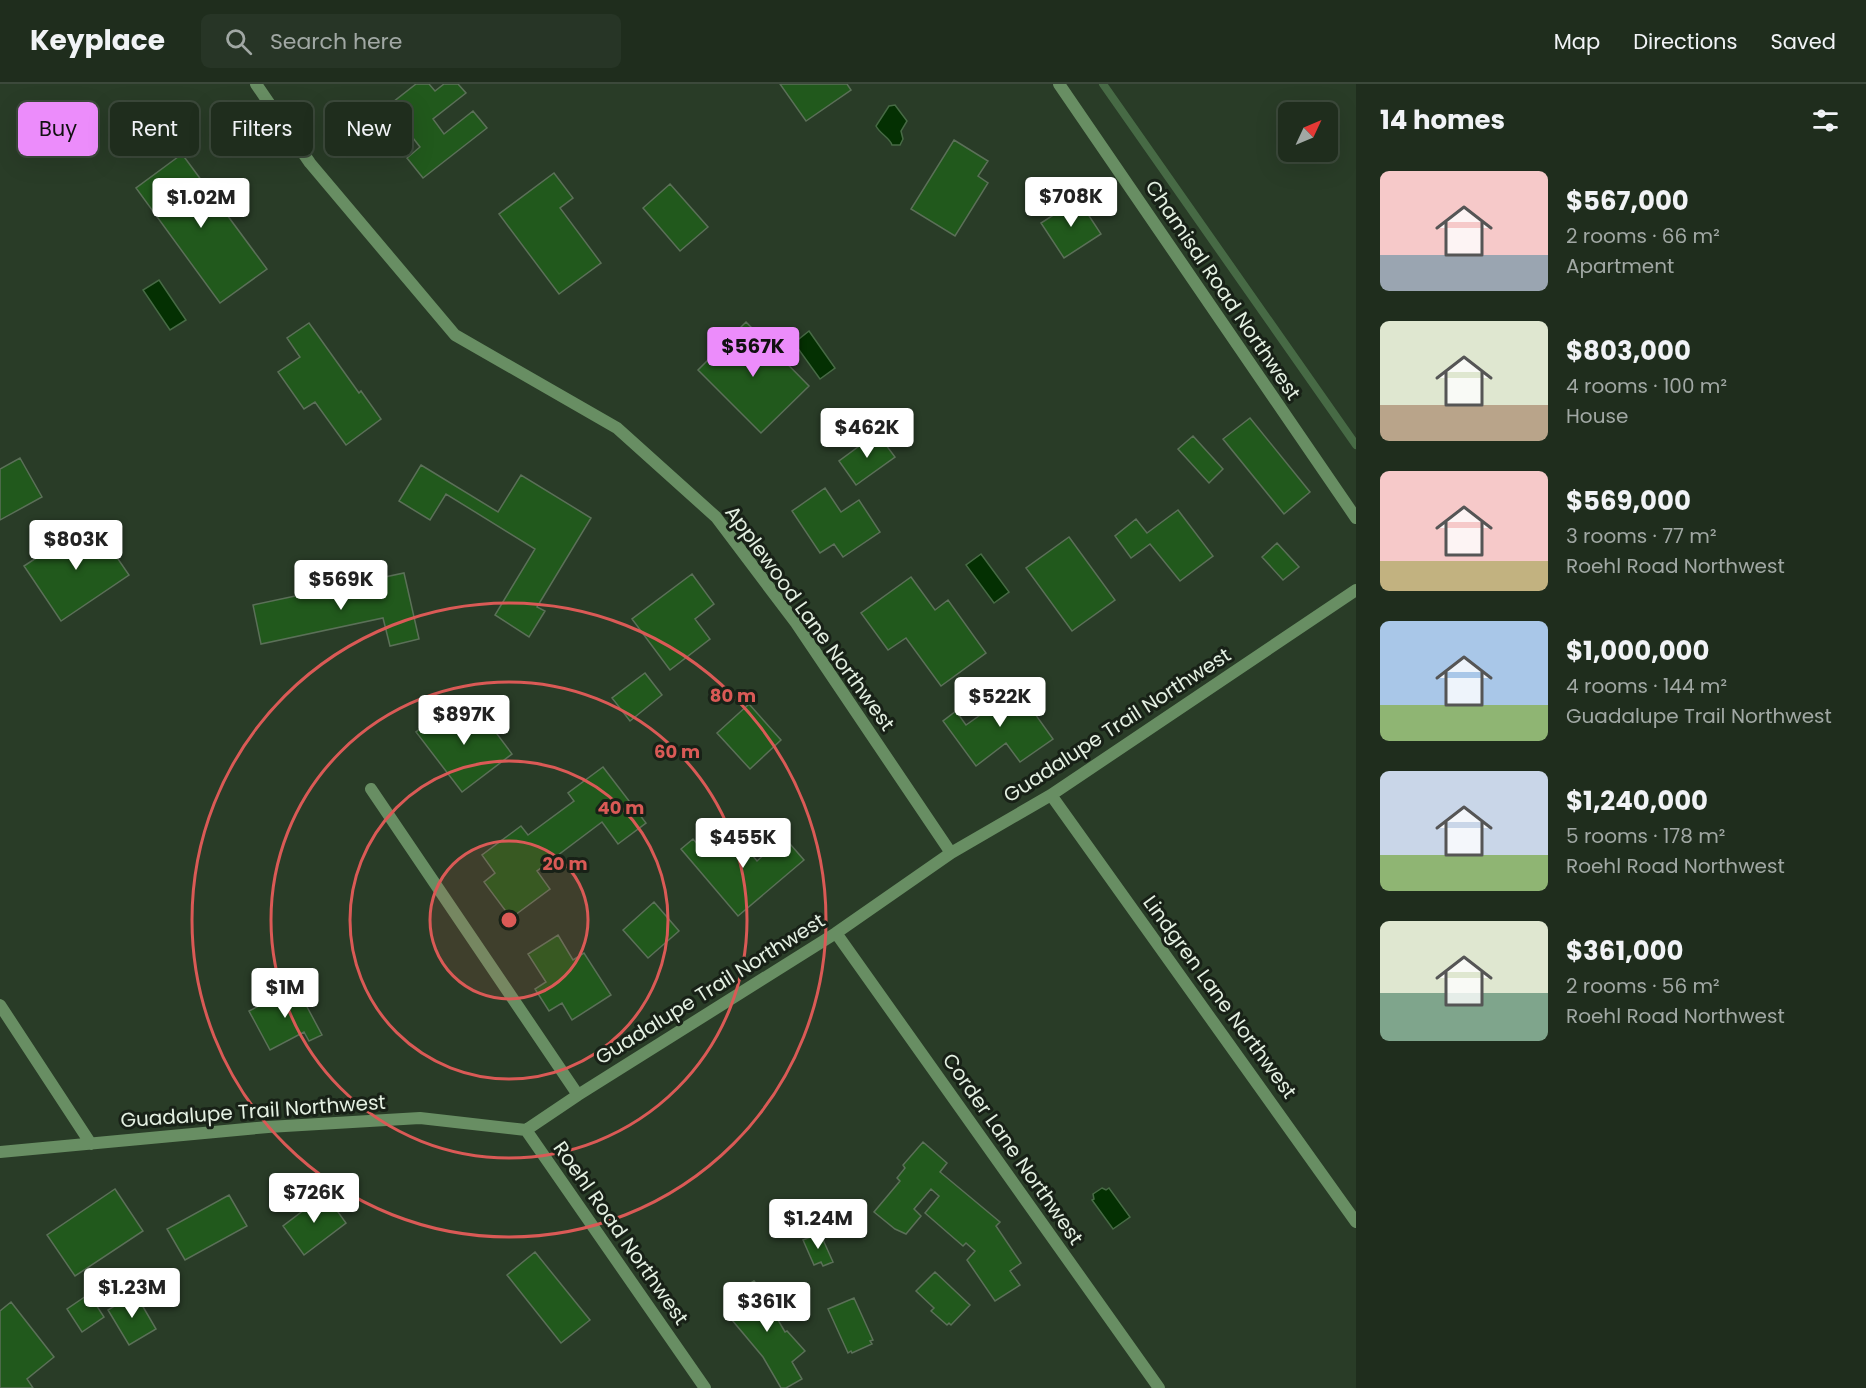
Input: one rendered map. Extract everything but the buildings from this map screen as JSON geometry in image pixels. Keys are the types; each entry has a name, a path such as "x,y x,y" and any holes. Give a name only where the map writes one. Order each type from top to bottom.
{"street":[{"name":"Applewood Lane Northwest","path":"256,84 310,163 455,335 617,428 716,517 796,623 951,853"},
{"name":"Chamisal Road Northwest","path":"1059,84 1356,518"},
{"name":"Guadalupe Trail Northwest","path":"0,1152 268,1127 420,1118 526,1130 836,933 951,853 1051,795 1356,590"},
{"path":"371,789 578,1095"},
{"name":"Lindgren Lane Northwest","path":"1051,795 1356,1222"},
{"name":"Corder Lane Northwest","path":"836,933 1159,1388"},
{"path":"0,1005 91,1144"},
{"name":"Roehl Road Northwest","path":"526,1130 705,1388"}],"shaded area":[{"path":"895,105 907,121 901,131 903,139 900,145 892,145 876,126 889,106"},
{"path":"159,280 186,320 170,330 143,290"},
{"path":"809,331 835,368 820,379 794,343"},
{"path":"981,554 1009,592 994,603 966,565"},
{"path":"1102,1188 1106,1190 1109,1188 1130,1217 1113,1229 1092,1200 1094,1199 1093,1194"}],"waterway":[{"path":"1103,84 1356,445"}]}
